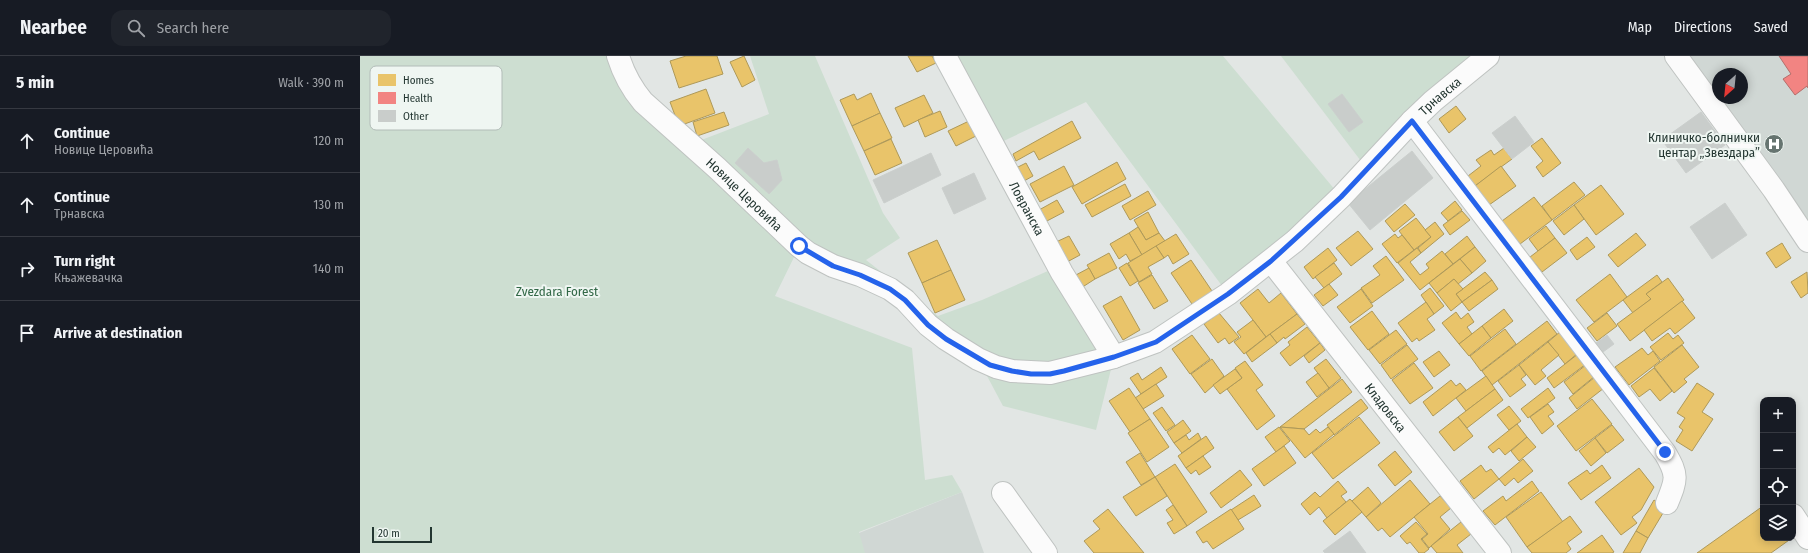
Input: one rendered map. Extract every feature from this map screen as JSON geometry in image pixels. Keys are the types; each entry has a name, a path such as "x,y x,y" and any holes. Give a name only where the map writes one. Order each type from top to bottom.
{"street":[{"name":"Новице Церовића","path":"618,56 622,67 643,102 717,168 799,246 833,266 860,275 890,289 905,300 928,325 960,348 996,367 1031,374 1050,374 1114,357"},
{"name":"Ловранска","path":"945,56 1062,273 1114,357"},
{"name":"Трнавска","path":"1114,357 1156,342 1228,294 1271,261 1341,197 1412,121 1433,101 1488,56"},
{"path":"1676,56 1774,190 1808,241"},
{"path":"1412,121 1665,452 1675,469 1675,485 1667,503"},
{"name":"Кладовска","path":"1271,261 1500,553"},
{"path":"1003,493 1046,553"},
{"path":"1796,520 1808,538"}],"shaded area":[{"name":"Клиничко-болнички центар „Звездара”","path":"1676,56 1808,56 1808,241"},
{"path":"962,492 984,553 858,553 859,533"}],"green space":[{"name":"Zvezdara Forest","path":"360,56 618,56 691,144 769,114 750,56 815,56 883,213 900,238 866,260 938,316 982,300 1057,267 945,56 1223,56 1341,197 1228,294 1086,102 993,146 1114,357 1096,430 1003,406 978,359 895,292 799,247 775,296 912,348 925,480 952,475 962,492 859,532 865,553 360,553"},
{"path":"1281,56 1481,56 1367,169"}],"building: Homes":[{"path":"686,56 717,56 723,74 679,88 670,61"},
{"path":"744,56 755,80 742,87 730,62"},
{"path":"908,56 932,56 936,63 917,72"},
{"path":"706,89 715,113 679,126 670,102"},
{"path":"871,93 880,113 852,126 840,100 854,94 857,100"},
{"path":"924,95 933,113 904,127 895,108"},
{"path":"1456,106 1466,119 1449,133 1439,119"},
{"path":"940,111 947,127 925,137 918,120"},
{"path":"724,112 729,125 697,136 693,122"},
{"path":"880,113 892,138 864,151 852,126"},
{"path":"969,121 976,136 956,146 948,131"},
{"path":"1072,121 1081,138 1039,160 1034,151 1016,161 1013,154"},
{"path":"1542,138 1561,163 1543,177 1536,167 1543,161 1531,146"},
{"path":"891,139 902,163 875,175 864,151"},
{"path":"1504,148 1512,159 1475,186 1468,176 1481,166 1476,160 1491,150 1494,155"},
{"path":"1117,162 1126,179 1082,204 1072,187"},
{"path":"1026,163 1033,176 1024,181 1016,168"},
{"path":"1064,166 1074,185 1040,202 1030,184"},
{"path":"1501,166 1516,186 1489,205 1475,186"},
{"path":"1574,182 1585,195 1552,220 1542,206"},
{"path":"1125,184 1131,196 1092,217 1085,205"},
{"path":"1601,185 1624,214 1596,235 1574,205"},
{"path":"1148,191 1156,205 1130,220 1122,206"},
{"path":"1534,197 1552,220 1520,244 1502,221"},
{"path":"1057,200 1064,212 1045,222 1039,210"},
{"path":"1455,201 1462,210 1448,221 1441,213"},
{"path":"1405,204 1415,215 1394,232 1385,221"},
{"path":"1574,205 1584,219 1564,235 1553,221"},
{"path":"1462,211 1470,220 1450,235 1443,225"},
{"path":"1148,212 1159,233 1146,240 1134,220"},
{"path":"1416,218 1431,237 1414,250 1399,231"},
{"path":"1435,222 1444,234 1421,253 1418,248 1431,237 1425,230"},
{"path":"1546,226 1555,238 1538,251 1529,239"},
{"path":"1138,227 1146,240 1159,233 1165,241 1142,255 1129,233"},
{"path":"1358,231 1373,249 1351,266 1336,248"},
{"path":"1129,233 1142,255 1130,261 1126,254 1119,259 1110,244"},
{"path":"1636,233 1646,245 1618,267 1608,255"},
{"path":"1176,234 1189,254 1173,264 1168,255 1164,258 1156,246"},
{"path":"1395,234 1398,238 1402,235 1414,250 1397,263 1382,244"},
{"path":"1069,236 1080,255 1067,262 1056,242"},
{"path":"1467,236 1475,247 1453,264 1445,254"},
{"path":"1587,237 1595,247 1577,260 1570,250"},
{"path":"1555,238 1567,253 1542,272 1530,257"},
{"path":"937,240 951,270 922,283 908,253"},
{"path":"1782,243 1791,258 1776,268 1766,253"},
{"path":"1156,246 1164,258 1148,267 1152,274 1139,282 1128,263"},
{"path":"1475,247 1486,261 1472,273 1460,259"},
{"path":"1328,248 1337,260 1313,279 1304,267"},
{"path":"1417,248 1421,253 1410,262 1420,275 1429,268 1426,264 1442,251 1453,264 1420,290 1398,263"},
{"path":"1109,253 1117,268 1095,279 1087,265"},
{"path":"1386,256 1404,280 1372,303 1361,288 1380,275 1373,266"},
{"path":"1460,259 1472,273 1458,284 1454,279 1437,293 1429,283"},
{"path":"1191,260 1214,294 1194,307 1171,273"},
{"path":"1127,263 1138,281 1130,286 1119,268"},
{"path":"1334,263 1342,274 1324,288 1315,277"},
{"path":"1089,268 1095,279 1081,288 1074,276"},
{"path":"951,270 965,300 935,313 922,283"},
{"path":"1485,272 1492,280 1462,302 1456,294"},
{"path":"1807,272 1808,293 1801,298 1791,282"},
{"path":"1610,274 1627,297 1594,322 1576,300"},
{"path":"1152,275 1168,301 1154,309 1138,283"},
{"path":"1657,275 1662,282 1646,294 1651,299 1633,313 1623,300"},
{"path":"1668,278 1684,300 1630,341 1617,324 1651,299 1646,294"},
{"path":"1454,279 1463,289 1456,294 1462,302 1451,311 1437,293"},
{"path":"1492,280 1498,289 1469,311 1462,302"},
{"path":"1329,284 1338,295 1323,306 1314,295"},
{"path":"1430,288 1444,306 1434,314 1421,295"},
{"path":"1258,289 1269,303 1281,293 1297,314 1266,337 1240,303"},
{"path":"1361,289 1373,306 1350,323 1337,307"},
{"path":"1121,296 1140,330 1123,340 1103,306"},
{"path":"1682,301 1695,318 1675,334 1670,328 1652,341 1644,330"},
{"path":"1426,302 1434,314 1427,319 1435,330 1419,341 1417,338 1412,342 1398,323"},
{"path":"1504,309 1513,321 1491,338 1482,326"},
{"path":"1372,311 1389,334 1368,350 1350,327"},
{"path":"1456,312 1461,319 1468,313 1474,322 1467,327 1472,334 1459,344 1442,323"},
{"path":"1219,313 1239,337 1229,344 1225,338 1218,343 1204,324"},
{"path":"1607,313 1617,326 1597,341 1587,328"},
{"path":"1297,314 1305,324 1277,343 1270,334"},
{"path":"1253,320 1266,337 1244,354 1234,342 1241,337 1237,332"},
{"path":"1547,321 1557,334 1492,385 1482,371"},
{"path":"1482,326 1491,338 1469,356 1459,344"},
{"path":"1307,327 1320,343 1290,366 1280,353 1290,345 1288,342"},
{"path":"1505,329 1516,344 1481,371 1470,356"},
{"path":"1396,330 1407,344 1380,364 1369,350"},
{"path":"1561,331 1578,353 1565,364 1548,342"},
{"path":"1668,333 1673,339 1678,335 1684,343 1661,360 1650,347"},
{"path":"1270,334 1277,343 1252,362 1246,353"},
{"path":"1192,335 1210,359 1190,374 1172,349"},
{"path":"1548,342 1559,355 1541,370 1546,376 1535,385 1519,365"},
{"path":"1320,343 1325,350 1309,363 1304,356"},
{"path":"1407,345 1418,359 1391,379 1381,365"},
{"path":"1682,345 1699,367 1684,379 1687,382 1674,393 1654,367"},
{"path":"1642,348 1648,355 1653,351 1660,361 1629,385 1615,367"},
{"path":"1439,351 1450,365 1434,377 1423,362"},
{"path":"1578,354 1586,364 1554,388 1547,378"},
{"path":"1212,359 1224,376 1205,393 1191,374"},
{"path":"1326,359 1341,378 1329,388 1314,368"},
{"path":"1245,361 1263,385 1256,390 1275,416 1257,430 1227,389 1242,378 1235,368"},
{"path":"1414,363 1433,388 1410,404 1392,380"},
{"path":"1519,365 1526,375 1521,379 1526,385 1510,397 1498,381"},
{"path":"1586,365 1595,376 1573,394 1564,382"},
{"path":"1161,367 1167,377 1141,394 1130,378 1138,373 1142,380"},
{"path":"1654,368 1672,391 1660,401 1650,389 1639,397 1631,386"},
{"path":"1235,369 1242,378 1220,394 1213,385"},
{"path":"1318,373 1329,388 1317,397 1306,382"},
{"path":"1486,376 1495,389 1466,411 1456,398"},
{"path":"1595,377 1604,388 1577,409 1569,398"},
{"path":"1342,379 1352,392 1304,429 1280,427"},
{"path":"1451,380 1456,386 1460,383 1466,390 1433,416 1423,402"},
{"path":"1697,383 1714,394 1702,412 1713,419 1692,451 1676,441 1683,430 1679,427 1685,418 1677,413"},
{"path":"1156,384 1164,396 1143,409 1135,398"},
{"path":"1129,388 1150,419 1130,432 1109,401"},
{"path":"1548,388 1555,398 1528,418 1521,409"},
{"path":"1495,389 1503,400 1467,428 1458,417"},
{"path":"1361,399 1368,408 1334,435 1327,425"},
{"path":"1592,399 1612,424 1576,451 1557,426"},
{"path":"1548,404 1554,412 1548,416 1554,424 1542,434 1530,417"},
{"path":"1509,406 1521,421 1509,430 1497,415"},
{"path":"1162,407 1175,425 1166,431 1153,413"},
{"path":"1359,417 1380,443 1333,479 1312,453"},
{"path":"1458,417 1473,436 1454,451 1439,432"},
{"path":"1150,419 1169,447 1147,462 1128,433"},
{"path":"1183,420 1191,431 1174,443 1167,432"},
{"path":"1517,424 1527,437 1505,455 1499,448 1493,453 1488,447"},
{"path":"1612,425 1624,440 1607,453 1595,438"},
{"path":"1279,427 1290,441 1276,452 1265,437"},
{"path":"1280,427 1304,429 1309,435 1316,429 1320,433 1328,427 1334,434 1305,458"},
{"path":"1198,433 1201,439 1182,453 1174,443 1186,435 1189,440"},
{"path":"1206,436 1214,448 1186,468 1178,456"},
{"path":"1527,437 1536,447 1519,461 1511,451"},
{"path":"1595,438 1606,453 1591,466 1579,451"},
{"path":"1284,446 1296,463 1264,486 1252,469"},
{"path":"1395,451 1412,472 1395,486 1378,465"},
{"path":"1140,453 1155,477 1141,485 1126,462"},
{"path":"1203,456 1211,467 1199,475 1196,470 1191,474 1186,468"},
{"path":"1523,459 1533,471 1518,483 1514,478 1505,486 1499,479"},
{"path":"1175,464 1207,512 1187,526 1155,477"},
{"path":"1481,465 1486,472 1491,469 1499,479 1474,499 1460,481"},
{"path":"1602,465 1611,478 1581,500 1568,483 1587,470 1590,474"},
{"path":"1639,468 1654,487 1641,510 1632,517 1637,523 1621,535 1595,502"},
{"path":"1240,470 1252,485 1221,508 1210,493"},
{"path":"1155,477 1167,496 1136,516 1123,497"},
{"path":"1410,480 1430,504 1390,537 1382,528 1378,531 1366,517"},
{"path":"1338,481 1347,492 1341,496 1346,502 1327,518 1319,507 1310,515 1301,504 1315,492 1320,497"},
{"path":"1532,481 1539,491 1495,525 1483,511 1503,496 1506,501"},
{"path":"1368,487 1381,503 1366,517 1352,501"},
{"path":"1541,492 1563,522 1527,547 1506,517"},
{"path":"1254,495 1261,506 1238,520 1231,510"},
{"path":"1440,496 1451,508 1440,517 1450,529 1429,548 1422,539 1428,534 1414,517"},
{"path":"1350,499 1362,512 1335,535 1323,521"},
{"path":"1654,500 1666,508 1648,538 1636,531"},
{"path":"1173,505 1187,526 1174,534 1167,523 1173,520 1166,510"},
{"path":"1760,508 1760,541 1788,541 1771,553 1697,553"},
{"path":"1108,509 1144,553 1094,553 1084,541 1100,529 1093,521"},
{"path":"1231,509 1244,529 1213,549 1207,541 1203,543 1196,532"},
{"path":"1570,516 1582,532 1567,543 1571,549 1566,553 1532,553 1527,547"},
{"path":"1416,522 1427,534 1421,539 1429,549 1424,553 1419,553 1410,542 1407,544 1400,536"},
{"path":"1461,522 1471,534 1457,545 1463,553 1437,553 1431,546"},
{"path":"1636,531 1648,538 1640,553 1623,553"},
{"path":"1602,535 1614,552 1577,553"}],"building: Health":[{"path":"1779,56 1808,56 1808,88 1807,86 1795,95 1783,79 1791,74"}],"building: Other":[{"path":"1342,94 1363,122 1349,132 1328,104"},
{"path":"1701,112 1725,145 1686,173 1662,140"},
{"path":"1515,116 1534,142 1512,159 1492,133"},
{"path":"748,148 764,163 777,160 782,180 769,194 735,163"},
{"path":"1412,151 1433,178 1370,230 1348,203"},
{"path":"931,153 941,175 884,203 873,180"},
{"path":"974,173 986,199 954,214 942,188"},
{"path":"1725,203 1747,235 1712,259 1690,227"},
{"path":"1607,335 1614,344 1603,352 1596,343"},
{"path":"1350,531 1366,553 1325,553 1323,551"}],"place":[{"name":"Клиничко-болнички центар „Звездара”","path":"1774,144"}],"route":[{"path":"799,246 808,253 833,266 860,275 890,289 905,300 928,325 946,339 978,359 990,365 1012,371 1031,374 1050,374 1114,357 1156,342 1228,294 1295,241 1341,197 1412,121 1665,452"}]}
